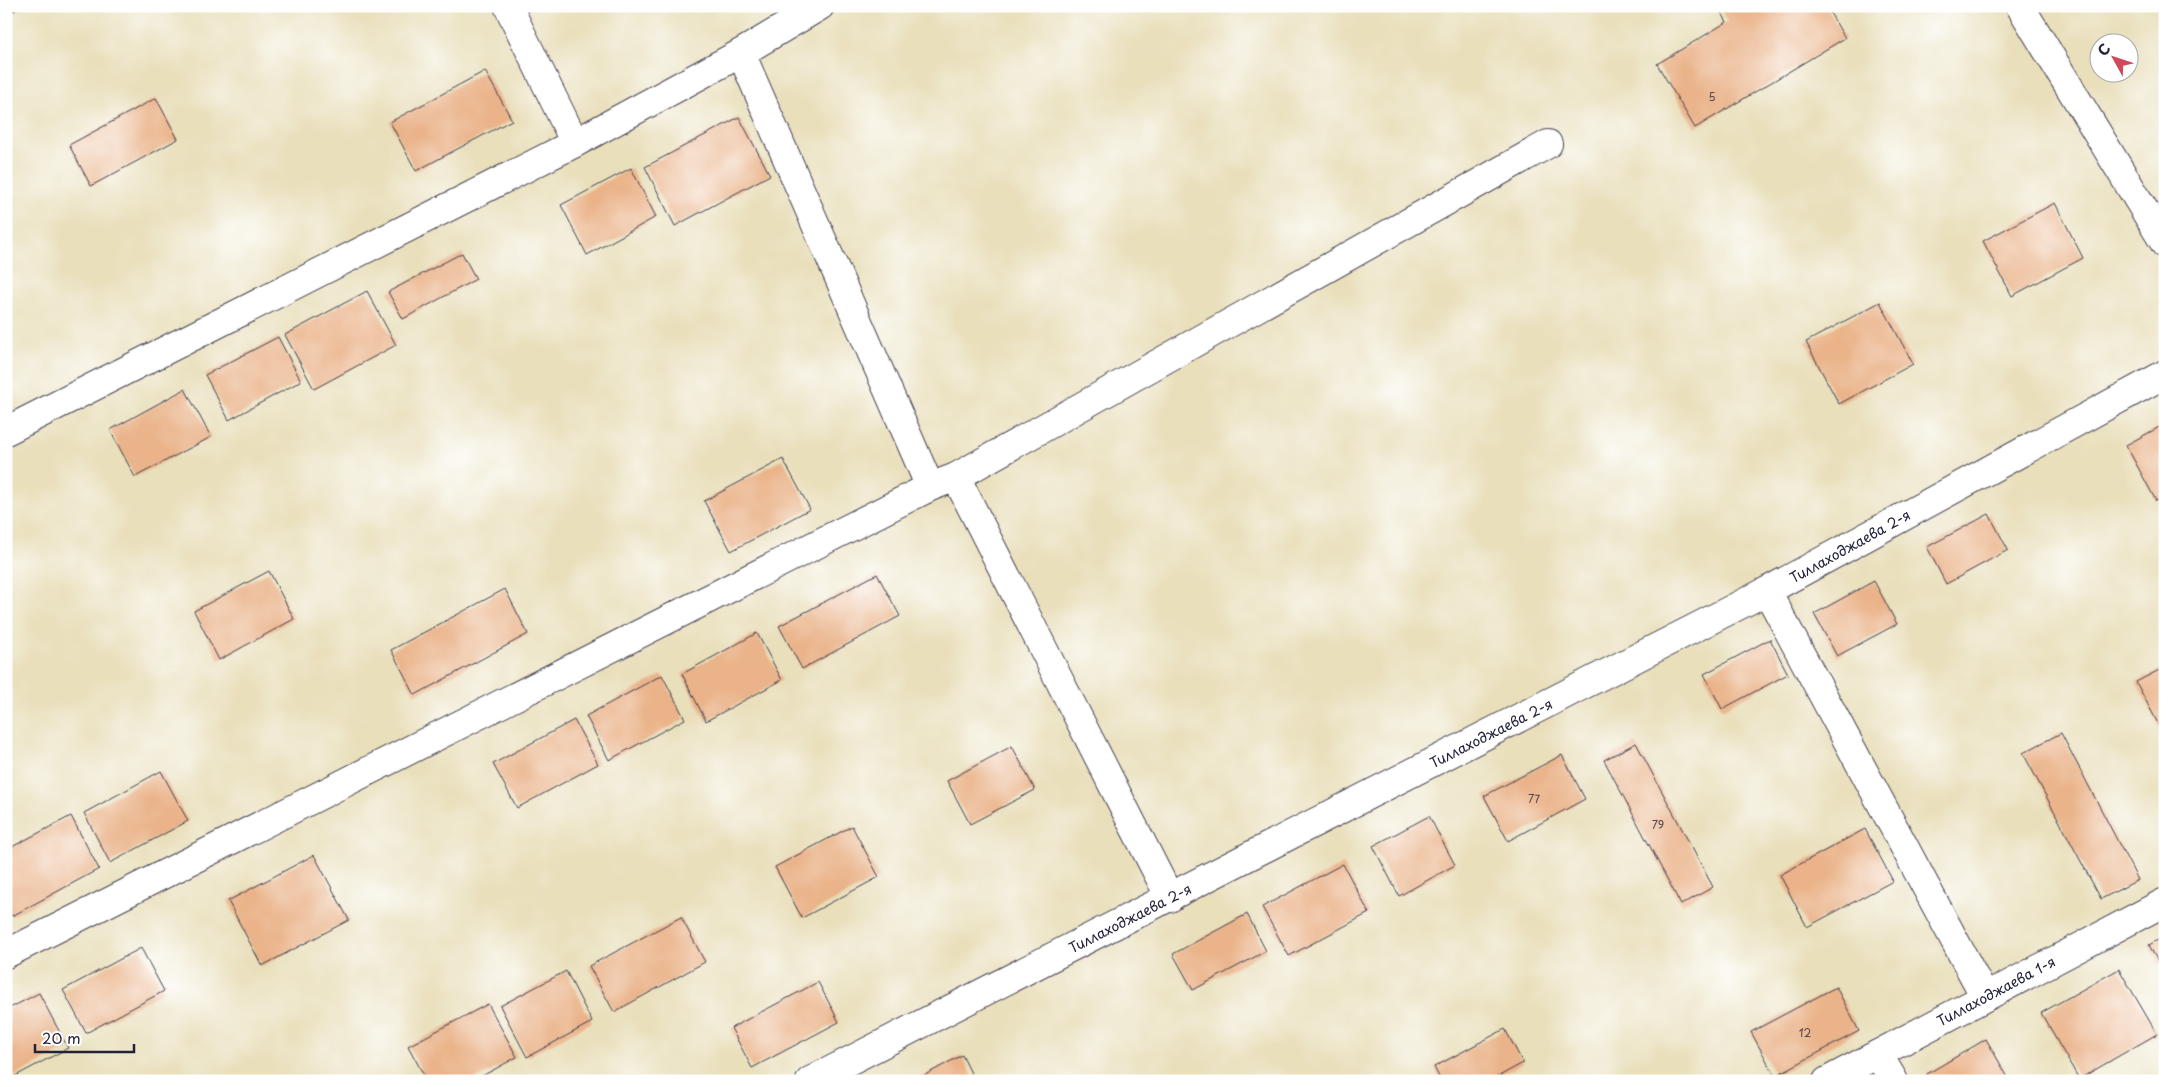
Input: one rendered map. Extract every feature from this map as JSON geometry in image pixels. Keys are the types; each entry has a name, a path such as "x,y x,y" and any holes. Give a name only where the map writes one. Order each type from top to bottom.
{"street":[{"path":"508,6 575,143"},
{"path":"6,432 575,143 741,53 820,6"},
{"path":"2020,6 2165,244"},
{"path":"741,53 930,487"},
{"path":"6,954 930,487 956,476 1548,144"},
{"name":"Тиллаходжаева 2-я","path":"810,1081 1767,591 2165,374"},
{"path":"956,476 1170,898"},
{"path":"1767,591 1985,997"},
{"name":"Тиллаходжаева 1-я","path":"1828,1081 2165,902"},
{"path":"1878,1054 1894,1081"}],"building":[{"path":"6,6 23,6 6,15"},
{"path":"1718,6 1826,6 1845,38 1695,128 1657,64 1727,22"},
{"path":"485,71 512,120 416,171 390,122"},
{"path":"156,98 178,139 91,186 69,145"},
{"path":"739,117 770,175 675,226 645,167"},
{"path":"631,168 656,217 587,255 561,205"},
{"path":"2055,203 2083,258 2012,296 1983,241"},
{"path":"462,253 476,279 403,319 388,292"},
{"path":"367,291 396,345 314,389 285,335"},
{"path":"1880,302 1913,364 1839,404 1806,342"},
{"path":"278,337 301,381 229,420 205,375"},
{"path":"185,389 211,437 135,477 110,430"},
{"path":"2165,424 2165,496 2156,501 2126,445"},
{"path":"783,459 810,509 731,551 704,501"},
{"path":"1989,514 2008,550 1946,584 1927,547"},
{"path":"269,571 294,619 219,660 194,611"},
{"path":"877,574 900,616 802,669 779,626"},
{"path":"1874,581 1897,624 1837,656 1814,614"},
{"path":"505,589 528,634 415,695 391,650"},
{"path":"757,633 782,680 706,721 682,674"},
{"path":"1770,639 1788,674 1722,709 1704,674"},
{"path":"2165,667 2165,732 2163,733 2136,682"},
{"path":"662,675 685,719 609,760 586,716"},
{"path":"574,720 598,764 517,808 493,764"},
{"path":"2061,733 2138,880 2101,899 2023,753"},
{"path":"1636,743 1713,887 1681,905 1604,760"},
{"path":"1012,746 1035,790 970,824 947,781"},
{"path":"1562,755 1585,799 1508,841 1484,796"},
{"path":"161,771 188,821 110,863 84,813"},
{"path":"71,816 99,869 12,916 6,906 6,850"},
{"path":"1429,816 1455,865 1399,896 1373,846"},
{"path":"852,826 879,877 802,918 775,867"},
{"path":"1865,829 1893,881 1807,927 1780,875"},
{"path":"314,855 349,920 262,966 228,901"},
{"path":"1343,864 1369,913 1289,956 1262,907"},
{"path":"1247,914 1266,951 1193,990 1173,954"},
{"path":"681,917 705,962 614,1012 589,966"},
{"path":"2165,936 2165,965 2161,967 2149,945"},
{"path":"141,948 164,991 86,1033 63,990"},
{"path":"2119,969 2157,1034 2079,1079 2041,1013"},
{"path":"566,971 592,1022 527,1057 500,1006"},
{"path":"818,982 839,1022 752,1068 731,1028"},
{"path":"1836,987 1859,1031 1775,1076 1751,1032"},
{"path":"39,993 68,1048 6,1081 6,1010"},
{"path":"488,1004 517,1057 473,1081 427,1081 408,1046"},
{"path":"1505,1029 1523,1063 1490,1081 1441,1081 1434,1067"},
{"path":"1986,1039 2010,1081 1931,1081 1927,1074"},
{"path":"962,1055 975,1081 914,1081"}]}
